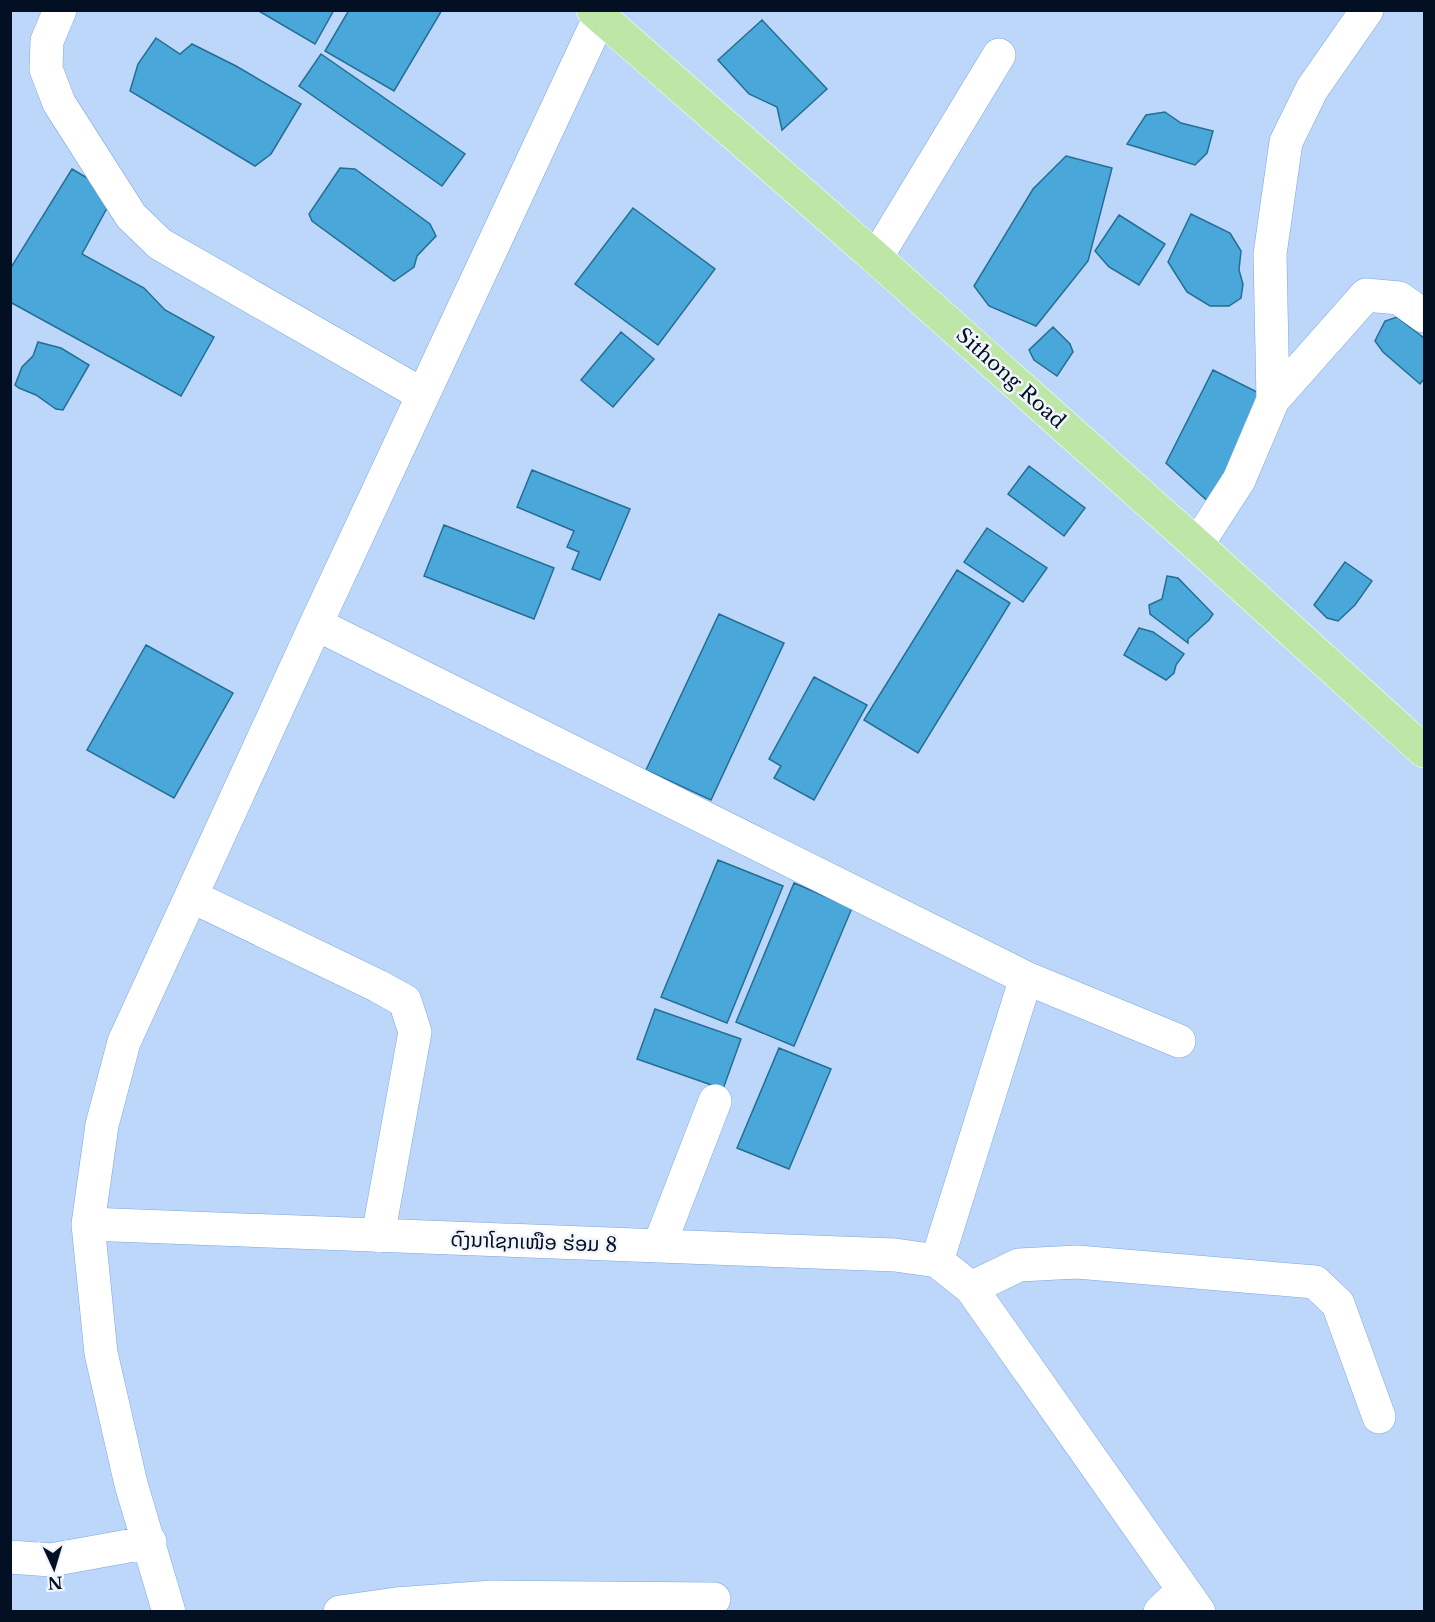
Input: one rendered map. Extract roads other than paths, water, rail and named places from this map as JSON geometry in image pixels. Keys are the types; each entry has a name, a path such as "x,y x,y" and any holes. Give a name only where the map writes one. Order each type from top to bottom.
{"main road":[{"name":"Sithong Road","path":"599,12 1425,751"}],"street":[{"path":"60,10 47,41 46,69 58,103 130,216 160,244 423,395"},
{"path":"1273,400 1270,254 1286,142 1312,89 1367,10"},
{"path":"169,1611 131,1484 101,1353 88,1224 102,1125 124,1042 599,12"},
{"path":"876,258 999,55"},
{"path":"1197,545 1239,480 1273,400 1366,295 1399,298 1425,316"},
{"path":"316,624 1026,978 1179,1041"},
{"path":"191,896 405,1001 415,1032 378,1236"},
{"path":"1026,978 937,1261 971,1288 1191,1600 1160,1611"},
{"path":"659,1246 715,1101"},
{"name":"ດົງນາໂຊກເໜືອ ຮ່ອມ 8","path":"88,1224 895,1255 937,1261"},
{"path":"971,1288 1019,1264 1077,1262 1315,1282 1338,1304 1379,1417"},
{"path":"10,1557 51,1560 150,1542"},
{"path":"340,1611 396,1604 492,1597 714,1599"}]}
